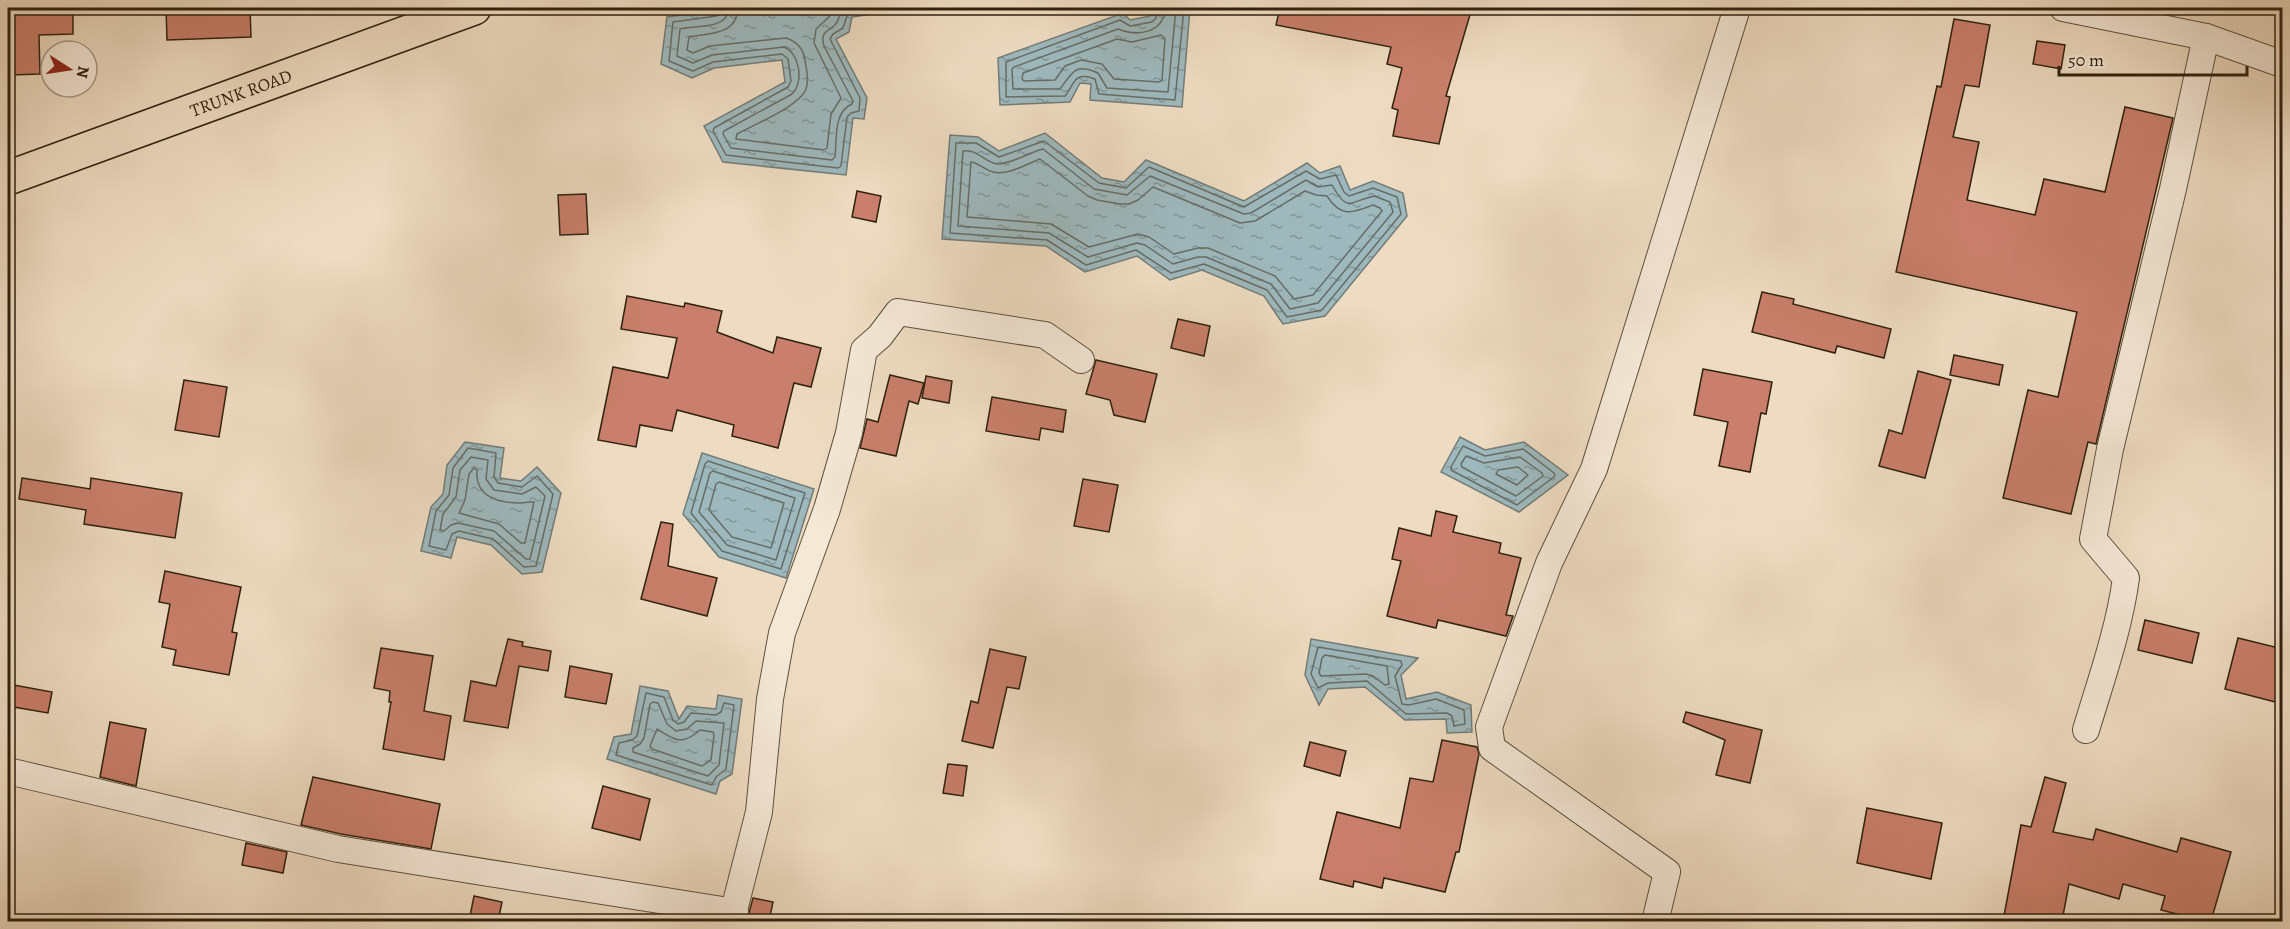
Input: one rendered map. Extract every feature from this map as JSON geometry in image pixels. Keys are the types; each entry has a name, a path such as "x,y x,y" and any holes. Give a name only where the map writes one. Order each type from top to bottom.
{"main road":[{"name":"TRUNK ROAD","path":"8,178 474,8"}],"street":[{"path":"1655,921 1666,872 1492,748 1489,726 1549,562 1594,469 1737,8"},
{"path":"2063,8 2206,37 2283,64"},
{"path":"2086,730 2122,609 2126,578 2093,539 2110,449 2173,189 2206,37"},
{"path":"8,771 338,849 733,917 759,812 770,699 782,633 827,509 849,433 864,350 880,336 898,312 1045,335 1081,360"}],"water":[{"path":"731,8 872,8 872,14 852,17 849,32 836,39 867,98 864,119 853,118 846,175 723,162 704,126 785,82 782,60 714,68 692,78 661,64 667,17"},
{"path":"1152,8 1190,8 1182,107 1090,100 1091,84 1080,83 1070,102 1000,105 998,58 1123,13 1130,20 1150,16"},
{"path":"1045,133 1102,178 1124,182 1146,160 1244,201 1307,163 1320,173 1340,166 1350,190 1373,181 1403,193 1407,216 1325,316 1283,324 1264,296 1202,270 1170,280 1137,256 1085,272 1046,246 942,239 950,135 978,137 999,151"},
{"path":"1460,437 1485,450 1524,442 1568,475 1519,512 1441,472"},
{"path":"465,442 504,448 500,478 521,481 537,467 561,493 542,572 522,574 491,545 457,537 451,558 421,551 431,507 443,494 447,465"},
{"path":"702,453 814,489 786,578 719,557 683,514"},
{"path":"1311,639 1418,658 1401,675 1406,699 1437,692 1471,705 1472,732 1447,733 1446,719 1405,720 1365,687 1328,689 1319,705 1305,675"},
{"path":"640,686 668,691 679,719 687,706 716,709 718,695 742,699 732,774 720,781 716,794 607,759 614,737 631,734"}],"building":[{"path":"8,8 73,8 73,34 39,35 39,74 10,75"},
{"path":"166,8 250,8 251,37 167,40"},
{"path":"1280,8 1472,8 1446,96 1450,97 1439,144 1393,136 1398,110 1392,108 1402,68 1387,64 1391,47 1276,25"},
{"path":"1954,19 1990,25 1979,87 1965,85 1953,137 1979,142 1967,200 2035,215 2044,179 2105,192 2125,107 2173,118 2096,444 2088,442 2071,514 2003,498 2028,390 2058,397 2077,312 1896,272 1937,86 1941,87"},
{"path":"2037,41 2065,45 2061,69 2033,64"},
{"path":"857,191 881,196 876,222 852,217"},
{"path":"586,194 588,234 560,235 558,195"},
{"path":"1762,292 1794,299 1793,304 1891,329 1884,358 1837,346 1835,353 1752,332"},
{"path":"627,296 684,307 685,303 722,311 717,332 773,353 777,337 821,348 811,387 794,383 778,448 732,436 734,425 677,410 672,431 640,425 636,447 598,440 613,367 668,378 677,338 621,329"},
{"path":"1178,319 1210,326 1204,356 1171,348"},
{"path":"1954,355 2003,365 1999,385 1950,375"},
{"path":"1096,360 1157,374 1145,422 1114,415 1110,400 1086,394"},
{"path":"1703,369 1772,382 1766,414 1761,413 1750,472 1719,466 1728,422 1694,415"},
{"path":"1918,371 1951,380 1925,478 1879,466 1889,430 1902,434"},
{"path":"890,375 924,383 918,404 909,401 896,456 860,448 867,419 878,422"},
{"path":"926,376 952,381 949,403 922,398"},
{"path":"184,380 227,387 219,437 175,430"},
{"path":"992,397 1066,410 1063,432 1041,428 1039,440 986,431"},
{"path":"22,478 90,489 91,478 182,493 175,538 84,524 86,510 19,499"},
{"path":"1083,479 1118,485 1109,532 1074,526"},
{"path":"1436,511 1457,516 1453,532 1501,543 1499,553 1521,558 1506,615 1513,616 1506,636 1438,620 1436,628 1387,616 1401,561 1392,559 1399,528 1431,536"},
{"path":"661,522 673,524 668,566 717,578 707,616 641,599"},
{"path":"165,571 241,587 232,632 237,633 229,675 173,665 176,650 162,647 170,604 159,602"},
{"path":"2145,620 2199,633 2192,663 2138,650"},
{"path":"2238,638 2283,649 2283,704 2225,689"},
{"path":"508,639 523,642 522,646 551,651 548,671 519,666 508,728 464,721 471,681 496,686"},
{"path":"381,648 433,656 424,711 451,716 444,760 383,749 391,702 389,702 390,691 374,688"},
{"path":"990,649 1026,657 1019,689 1007,687 993,748 962,741 971,701 978,703"},
{"path":"570,666 612,674 606,704 565,697"},
{"path":"8,684 52,692 48,713 8,706"},
{"path":"1686,712 1762,730 1750,783 1716,775 1725,740 1683,722"},
{"path":"110,722 146,729 136,786 100,777"},
{"path":"1442,740 1477,747 1479,754 1459,852 1456,852 1445,892 1384,878 1382,888 1354,881 1353,887 1320,879 1337,812 1400,828 1410,778 1433,782"},
{"path":"1310,742 1346,751 1340,776 1304,766"},
{"path":"948,764 967,766 963,796 943,793"},
{"path":"313,777 440,804 431,849 301,825"},
{"path":"2045,777 2066,783 2053,832 2093,840 2096,829 2177,852 2181,838 2231,852 2211,921 2161,910 2165,896 2123,884 2119,899 2069,884 2062,921 2003,921 2021,825 2031,827"},
{"path":"603,786 650,799 640,840 592,828"},
{"path":"1867,808 1942,823 1931,879 1857,863"},
{"path":"246,843 287,852 283,873 242,865"},
{"path":"474,896 502,902 498,921 469,921"},
{"path":"753,898 773,902 769,921 747,920"}]}
